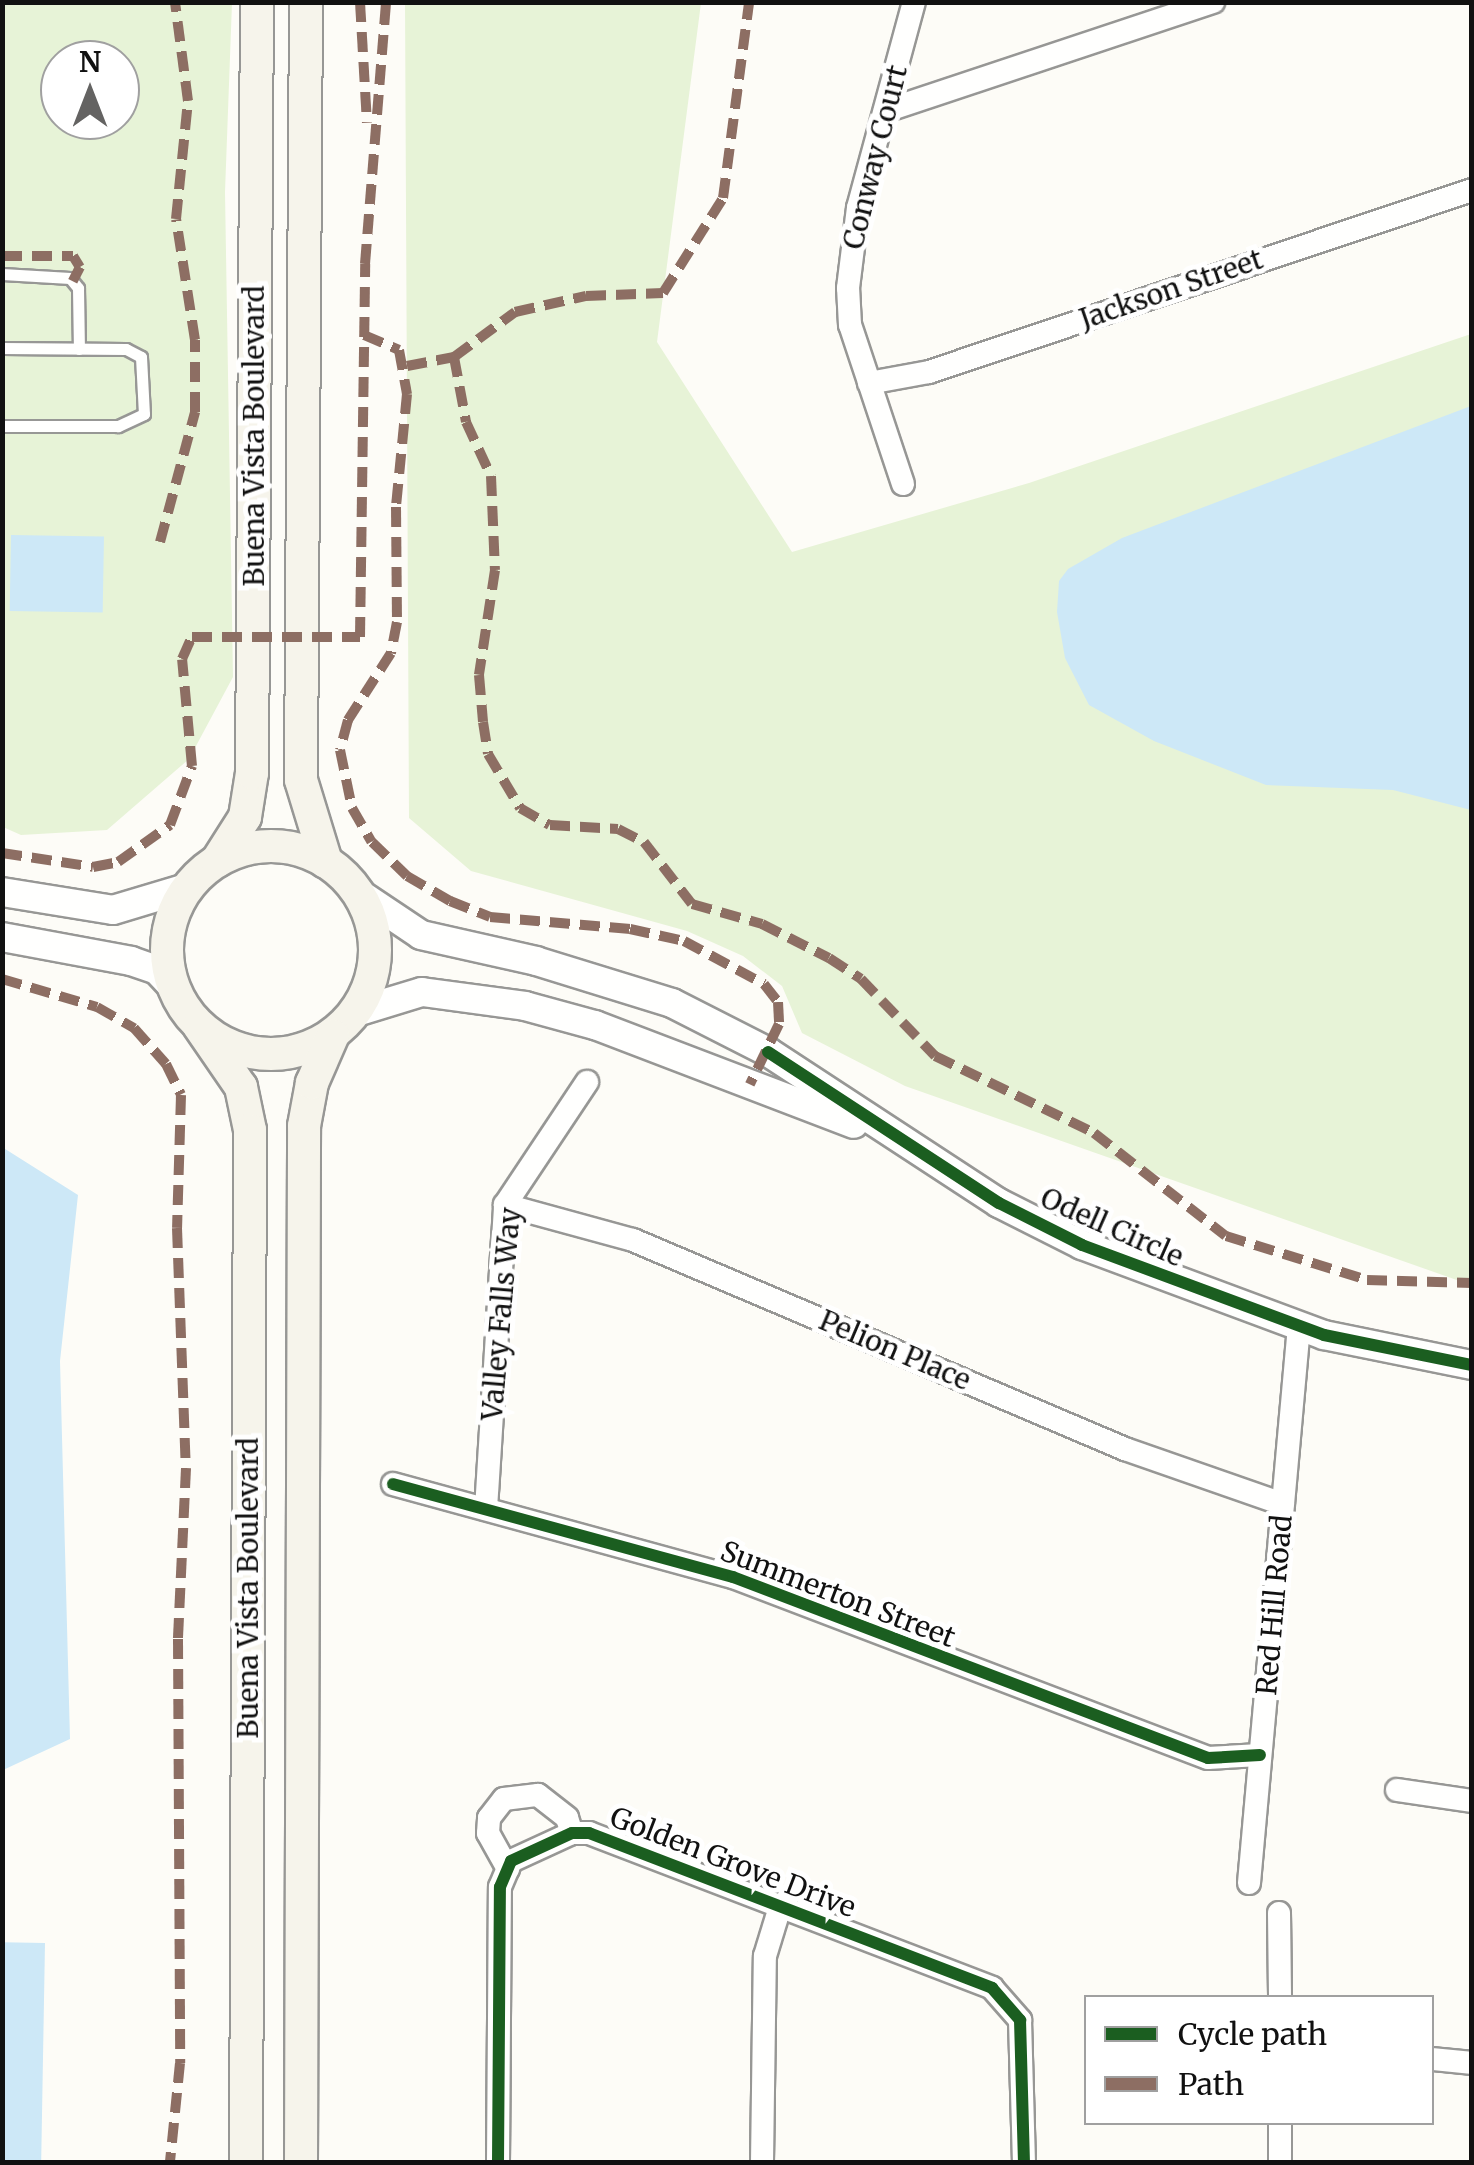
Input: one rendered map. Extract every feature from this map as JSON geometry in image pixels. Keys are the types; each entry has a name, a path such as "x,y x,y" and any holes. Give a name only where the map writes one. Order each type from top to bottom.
{"main road":[{"name":"Buena Vista Boulevard","path":"246,2162 250,1130 242,1087 173,987 169,927 246,818 252,774 257,2"},
{"name":"Buena Vista Boulevard","path":"306,2 302,780 326,862"},
{"path":"208,868 272,846 326,862 360,894"},
{"name":"Buena Vista Boulevard","path":"302,2162 304,1126 312,1083 376,954 360,894"},
{"name":"Buena Vista Boulevard","path":"200,1026 230,1046 264,1054 300,1050 344,1024"}],"street":[{"name":"Conway Court","path":"902,484 850,326 848,288 858,208 914,2"},
{"path":"885,111 1213,2"},
{"name":"Jackson Street","path":"868,383 928,372 1472,190"},
{"path":"2,892 113,910 186,888 208,868"},
{"name":"Odell Circle","path":"360,894 421,936 536,961 672,1003 768,1052 902,1142 1082,1245 1299,1326 1472,1364"},
{"path":"2,937 131,961 157,970 173,987"},
{"name":"Odell Circle","path":"344,1024 422,992 525,1006 685,1058 902,1142"},
{"name":"Valley Falls Way","path":"486,1509 505,1205 587,1082"},
{"name":"Pelion Place","path":"505,1205 634,1240 1125,1449 1283,1504"},
{"name":"Red Hill Road","path":"1248,1883 1299,1326"},
{"name":"Summerton Street","path":"393,1484 733,1578 1208,1758 1260,1755"},
{"path":"1397,1790 1472,1801"},
{"name":"Golden Grove Drive","path":"572,1832 508,1869 488,1833 490,1818 504,1798 538,1795 566,1818 572,1832 780,1906 992,1988 1020,2020 1024,2162"},
{"path":"498,2162 500,1886 508,1869"},
{"path":"762,2162 765,1956 780,1906"},
{"path":"1279,1913 1280,1995"},
{"path":"1434,2058 1472,2063"},
{"path":"1280,2125 1280,2162"}],"lane":[{"path":"2,274 70,278 78,288 79,349"},
{"path":"2,348 126,349 140,357 144,414 118,426 2,426"}],"green space":[{"path":"2,3 232,3 225,192 233,677 189,759 107,830 21,835 3,827"},
{"path":"405,3 701,3 657,342 792,552 1029,483 1471,334 1471,1285 905,1086 802,1033 782,986 743,956 687,931 471,871 409,818"}],"water":[{"path":"1471,406 1471,810 1393,790 1266,785 1154,741 1089,705 1065,658 1057,612 1059,581 1068,569 1122,538"},
{"path":"11,535 104,537 103,613 10,611"},
{"path":"2,1147 78,1195 60,1361 70,1739 3,1770"},
{"path":"3,1942 45,1943 41,2162 2,2161"}],"marked path":[{"path":"160,542 195,412 195,340 176,219 188,101 175,2"},
{"path":"360,2 367,123"},
{"path":"2,853 93,867 118,862 170,825 192,766 182,659 192,637 360,637 365,264 386,2"},
{"path":"407,366 454,357 515,312 586,296 663,293 723,198 749,2"},
{"path":"2,256 73,256 80,267 73,281"},
{"path":"364,335 399,350 407,394 396,507 397,622 391,653 348,720 340,750 352,808 372,842 407,876 450,901 490,917 630,929 684,941 764,984 778,1002 779,1024 750,1084"},
{"path":"454,357 466,422 491,476 495,570 479,675 483,722 488,754 520,808 550,825 618,829 644,842 692,904 762,924 829,958 861,979 935,1056 1094,1133 1226,1236 1367,1280 1472,1283"},
{"path":"2,979 97,1007 134,1028 166,1064 181,1095 177,1228 186,1468 178,1639 180,2063 170,2162"}],"cycle path":[{"path":"768,1052 999,1203 1082,1245 1324,1335 1472,1365"},
{"path":"393,1484 733,1577 1208,1758 1260,1755"},
{"path":"498,2162 500,1887 511,1861 572,1833 589,1833 992,1988 1020,2020 1024,2162"}]}
